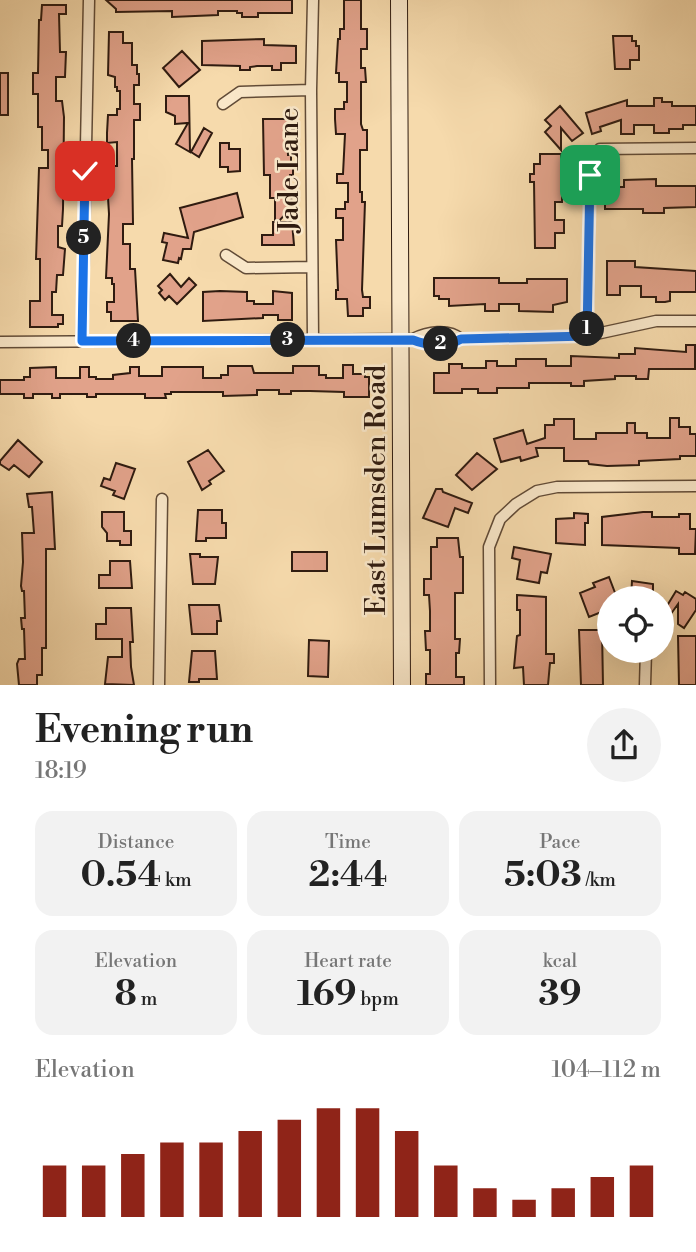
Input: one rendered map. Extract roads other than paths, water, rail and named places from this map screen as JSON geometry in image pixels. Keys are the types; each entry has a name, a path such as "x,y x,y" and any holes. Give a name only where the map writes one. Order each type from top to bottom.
{"street":[{"path":"82,341 89,0"},
{"name":"Jade Lane","path":"313,0 313,340"},
{"name":"East Lumsden Road","path":"398,0 406,340 402,685"},
{"path":"222,104 240,92 311,90"},
{"path":"587,336 590,175 600,149 696,148"},
{"path":"226,256 246,268 311,267"},
{"path":"0,342 406,340 425,344 453,344 461,339 587,336 656,321 696,321"},
{"path":"490,685 489,547 500,519 516,504 537,491 557,487 696,486"},
{"path":"159,685 162,499"},
{"path":"645,685 646,663"}]}
